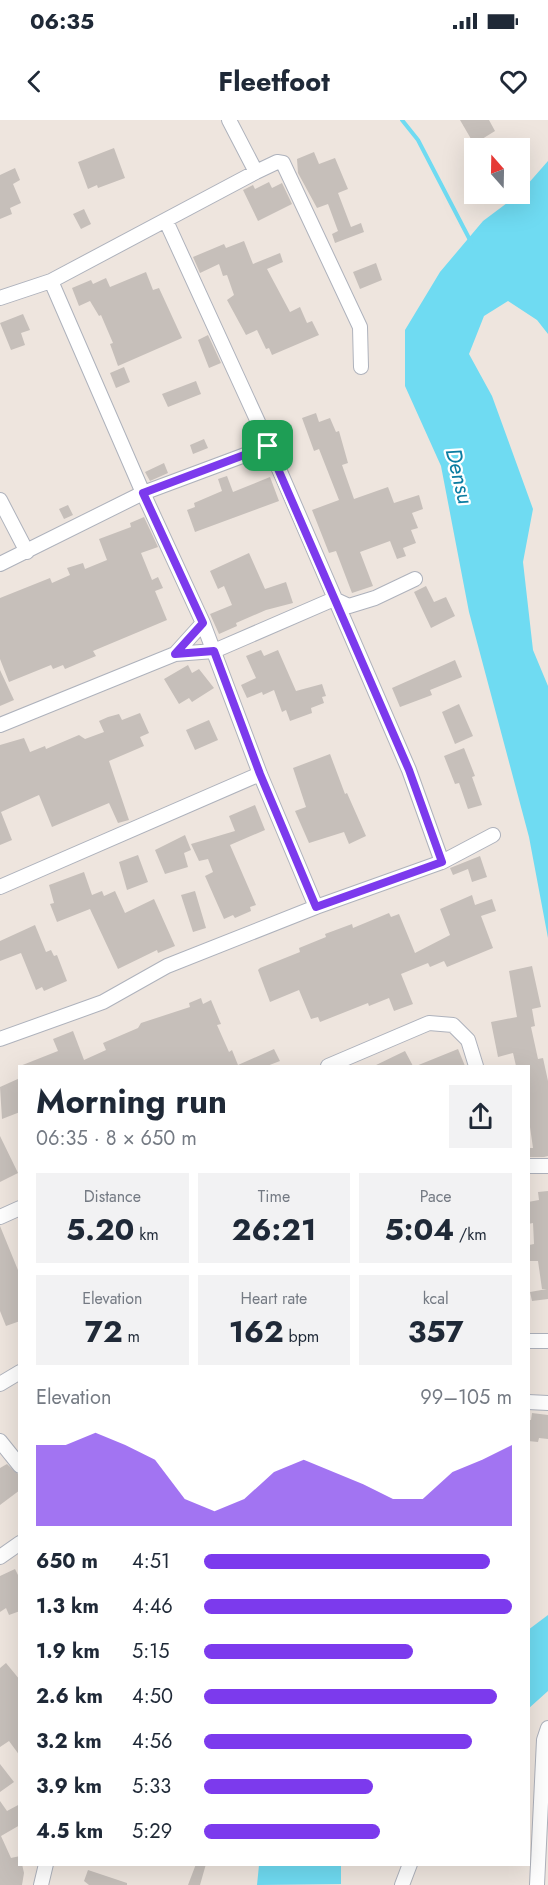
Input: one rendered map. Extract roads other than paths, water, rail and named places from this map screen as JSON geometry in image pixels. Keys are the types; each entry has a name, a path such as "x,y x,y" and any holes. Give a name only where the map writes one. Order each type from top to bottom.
{"street":[{"path":"229,120 256,172"},
{"path":"0,298 51,280 256,172 277,162 283,162 360,327 361,367"},
{"path":"166,221 268,446 409,770 442,862"},
{"path":"51,280 143,493 203,623 260,774 316,907"},
{"path":"0,564 143,493 268,446"},
{"path":"0,500 27,552"},
{"path":"0,725 175,654 214,651 334,599 349,606 375,598 415,579"},
{"path":"175,654 203,623"},
{"path":"0,887 260,774"},
{"path":"0,1039 103,1002 167,966 316,907 442,862 493,835"},
{"path":"330,1065 429,1023 453,1025 468,1040 476,1065"},
{"path":"530,1166 548,1166"},
{"path":"0,1217 18,1209"},
{"path":"530,1341 548,1341"},
{"path":"0,1384 18,1373"},
{"path":"530,1402 548,1403"},
{"path":"0,1441 18,1464"},
{"path":"0,1557 18,1544"},
{"path":"537,1885 534,1826 544,1740 548,1728"},
{"path":"41,1885 46,1866"},
{"path":"402,1885 409,1866"}],"water":[{"name":"Densu","path":"548,161 548,334 537,320 508,301 484,316 469,354 492,396 533,509 523,562 533,650 548,686 548,938 529,837 469,612 441,466 405,386 405,330 440,272 483,221 506,204 530,204 530,181"},
{"path":"548,1615 548,1691 530,1707 530,1628"},
{"path":"259,1866 341,1866 341,1884 257,1885"}],"waterway":[{"path":"402,120 418,140 471,242"}]}
